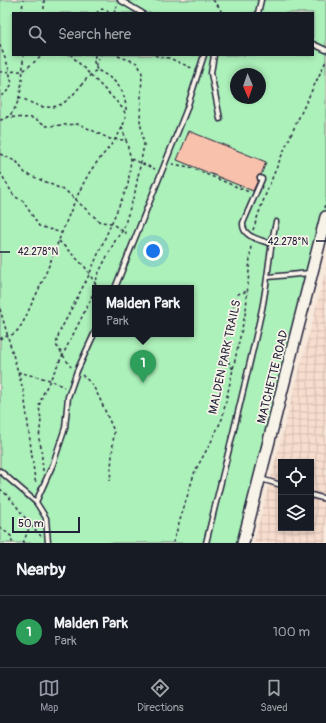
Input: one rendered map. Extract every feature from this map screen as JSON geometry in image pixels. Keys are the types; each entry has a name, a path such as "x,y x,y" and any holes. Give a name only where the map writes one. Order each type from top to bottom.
{"main road":[{"name":"MATCHETTE ROAD","path":"243,543 261,478 326,217"}],"lane":[{"path":"120,0 140,12"},
{"path":"258,12 261,0"},
{"path":"314,44 326,50"},
{"path":"116,285 166,164 204,56"},
{"path":"214,56 211,73 220,119"},
{"path":"260,178 262,179 243,223 244,232 271,244"},
{"path":"206,543 262,307 268,277 271,244 276,222"},
{"path":"268,277 312,273"},
{"path":"36,502 43,483 53,464 65,428 70,390 93,337"},
{"path":"0,471 36,502 46,518 48,543"},
{"path":"261,478 278,484"},
{"path":"314,496 326,499"}],"path":[{"path":"22,12 23,0"},
{"path":"44,0 44,12"},
{"path":"213,0 220,7 222,12"},
{"path":"98,12 102,9 109,12"},
{"path":"0,45 10,72 12,84 5,94 0,96"},
{"path":"0,120 11,114 19,97 22,56"},
{"path":"0,72 22,71 42,56"},
{"path":"72,56 118,103 126,115"},
{"path":"0,339 9,337 17,331 39,289 58,241 89,174 122,127 126,115 126,98 120,87 97,70 94,66 95,56"},
{"path":"94,66 100,56"},
{"path":"95,283 116,239 123,230 136,192 144,145 140,120 142,73 138,64 118,56"},
{"path":"156,56 169,58 199,71"},
{"name":"MALDEN PARK TRAILS","path":"173,543 195,471 222,419 246,310 252,236 262,204 289,140 326,61"},
{"path":"19,97 46,107 59,105 72,97 90,75 97,70"},
{"path":"86,71 93,72"},
{"path":"6,117 34,118 46,126 79,124 110,139 126,140"},
{"path":"110,481 114,431 92,384 63,357 56,345 59,333 89,275 128,185 131,159 122,127"},
{"path":"0,154 17,162 25,173 66,191 100,222 111,223 136,239"},
{"path":"131,159 141,162 162,173"},
{"path":"166,164 189,167 255,195"},
{"path":"0,172 14,196 23,200 39,226 62,233"},
{"path":"58,241 85,267 89,275 97,285"},
{"path":"234,369 229,364 224,344 235,300 238,294 248,291"},
{"path":"43,483 41,447 39,439 41,420 39,406 50,380 63,357 92,295"},
{"path":"0,309 24,393 35,480 41,489"},
{"path":"18,372 50,380 70,390"},
{"path":"0,489 9,496 30,526 43,538"},
{"path":"23,543 30,526"},
{"path":"0,527 12,537 12,543"}],"shaded area":[{"path":"326,270 326,543 254,543 257,530"}],"green space":[{"path":"0,0 326,0 326,223 247,543 0,543"}],"building":[{"path":"189,131 266,162 261,175 257,177 258,180 253,191 177,160"}],"place":[{"name":"Malden Park","path":"143,383"}]}
